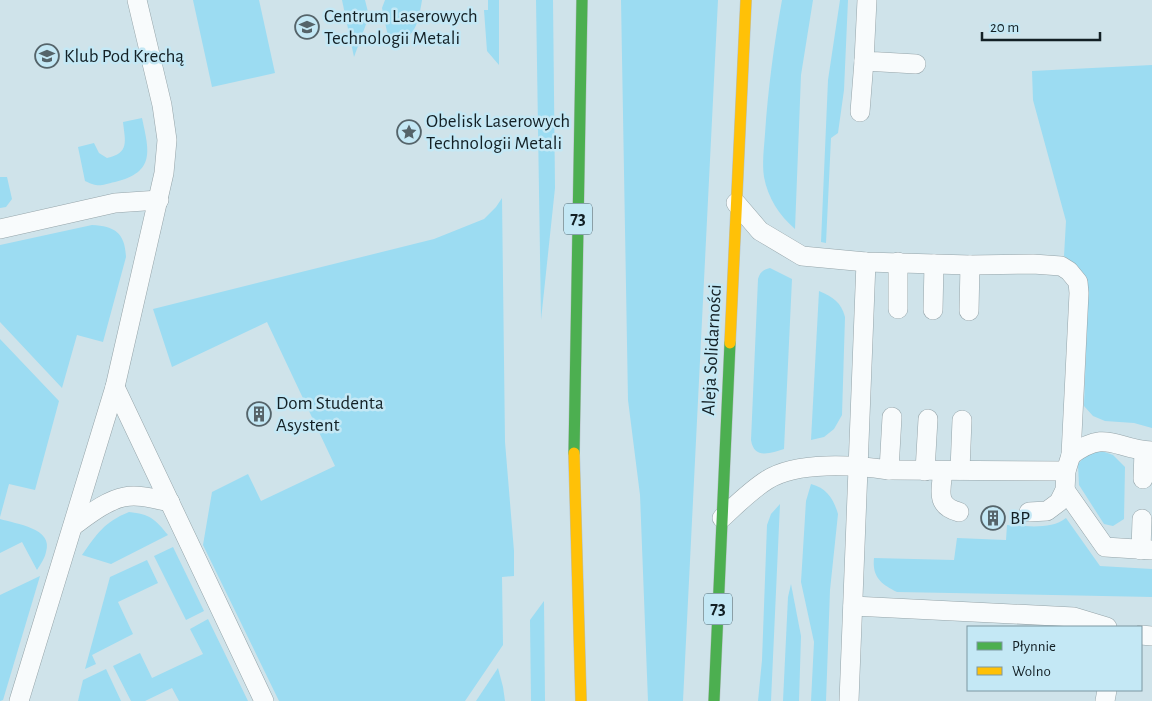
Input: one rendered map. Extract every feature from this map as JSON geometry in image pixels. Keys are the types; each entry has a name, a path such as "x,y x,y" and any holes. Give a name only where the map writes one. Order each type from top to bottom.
{"main road":[{"name":"73","path":"581,701 574,438 582,0"},
{"name":"Aleja Solidarności","path":"714,701 746,0"}],"lane":[{"path":"20,701 115,387 164,173 167,140 162,106 137,0"},
{"path":"860,112 867,0"},
{"path":"864,61 916,64"},
{"path":"0,229 115,203 159,200"},
{"path":"736,203 760,232 802,256 866,262 970,265 1032,264 1060,266 1069,271 1078,282 1065,490 1059,502 1047,511 1029,512"},
{"path":"849,701 866,262"},
{"path":"898,262 898,309"},
{"path":"933,310 934,264"},
{"path":"969,312 970,265"},
{"path":"115,387 264,701"},
{"path":"889,470 892,417"},
{"path":"928,419 943,471"},
{"path":"959,512 950,510 943,503 941,495 943,471 962,420"},
{"path":"722,518 767,480 790,470 804,468 858,466 889,470 943,471 1068,463 1085,444 1097,441 1148,451 1143,479"},
{"path":"1065,490 1105,547 1146,550 1142,519"},
{"path":"73,526 99,508 123,497 147,497 170,502"},
{"path":"853,606 1074,617 1102,626"}],"shaded area":[{"path":"193,0 259,0 275,73 212,87"},
{"path":"342,0 365,0 369,16 354,57"},
{"path":"385,0 422,0 414,29 405,39 390,46 382,8"},
{"path":"488,0 499,0 499,65 487,51 484,10 488,10"},
{"path":"536,0 553,0 555,188 541,320"},
{"path":"621,0 718,0 683,701 648,701 640,495 628,400"},
{"path":"782,0 813,0 801,75 795,229 775,206 768,192 763,172 770,83"},
{"path":"840,0 848,0 844,90 838,133 831,138 826,243 821,242 828,80"},
{"path":"1152,65 1152,428 1134,423 1105,421 1093,416 1084,406 1088,291 1080,270 1064,256 1066,221 1033,100 1032,71"},
{"path":"142,118 147,150 146,159 138,172 128,178 103,185 85,181 78,147 94,143 99,153 107,158 114,156 123,149 125,135 123,122"},
{"path":"0,177 7,177 12,199 6,207 0,208"},
{"path":"502,198 505,442 514,551 514,576 502,577 503,645 465,701 279,701 203,545 212,492 248,474 261,501 335,466 267,322 172,367 153,309 434,239 484,219"},
{"path":"92,225 107,227 117,232 124,242 126,257 103,342 77,335 62,388 0,322 0,245"},
{"path":"770,268 792,279 784,449 759,453 751,440 758,279 762,272"},
{"path":"819,291 836,301 845,317 842,415 834,429 824,437 811,440"},
{"path":"0,339 59,401 35,490 9,484 0,517"},
{"path":"1099,450 1113,455 1125,467 1124,519 1113,526 1104,524 1079,485 1078,464 1086,455"},
{"path":"811,484 821,488 829,495 838,514 830,590 826,701 811,701 814,642 801,582 806,501"},
{"path":"780,504 771,701 758,701 762,660 767,525 771,514"},
{"path":"129,512 152,518 168,535 111,564 82,555 107,524"},
{"path":"1066,518 1100,566 1152,569 1152,597 897,592 882,583 874,570 874,558 954,560 957,538 1006,540 1007,525 1046,526"},
{"path":"0,519 32,528 44,537 47,544 46,552 37,570 22,542 0,553"},
{"path":"173,547 204,611 186,620 154,556"},
{"path":"147,560 158,583 118,602 133,634 92,655 96,664 85,669 110,577"},
{"path":"40,576 3,700 0,701 0,595"},
{"path":"791,584 801,636 799,701 783,701 788,597"},
{"path":"544,601 545,701 531,701 530,620"},
{"path":"208,619 248,701 179,701 172,688 145,701 131,701 113,666 140,653 152,678 203,654 190,629"},
{"path":"498,668 505,701 476,701"},
{"path":"106,669 121,701 78,701 83,680"}],"traffic: fast":[{"path":"574,453 582,0"},
{"path":"714,701 730,343"}],"traffic: slow":[{"path":"730,343 746,0"},
{"path":"574,453 581,701"}],"place":[{"name":"Centrum Laserowych Technologii Metali","path":"307,27"},
{"name":"Klub Pod Krechą","path":"47,56"},
{"name":"Obelisk Laserowych Technologii Metali","path":"409,132"},
{"name":"Dom Studenta Asystent","path":"259,414"},
{"name":"BP","path":"993,518"}]}
